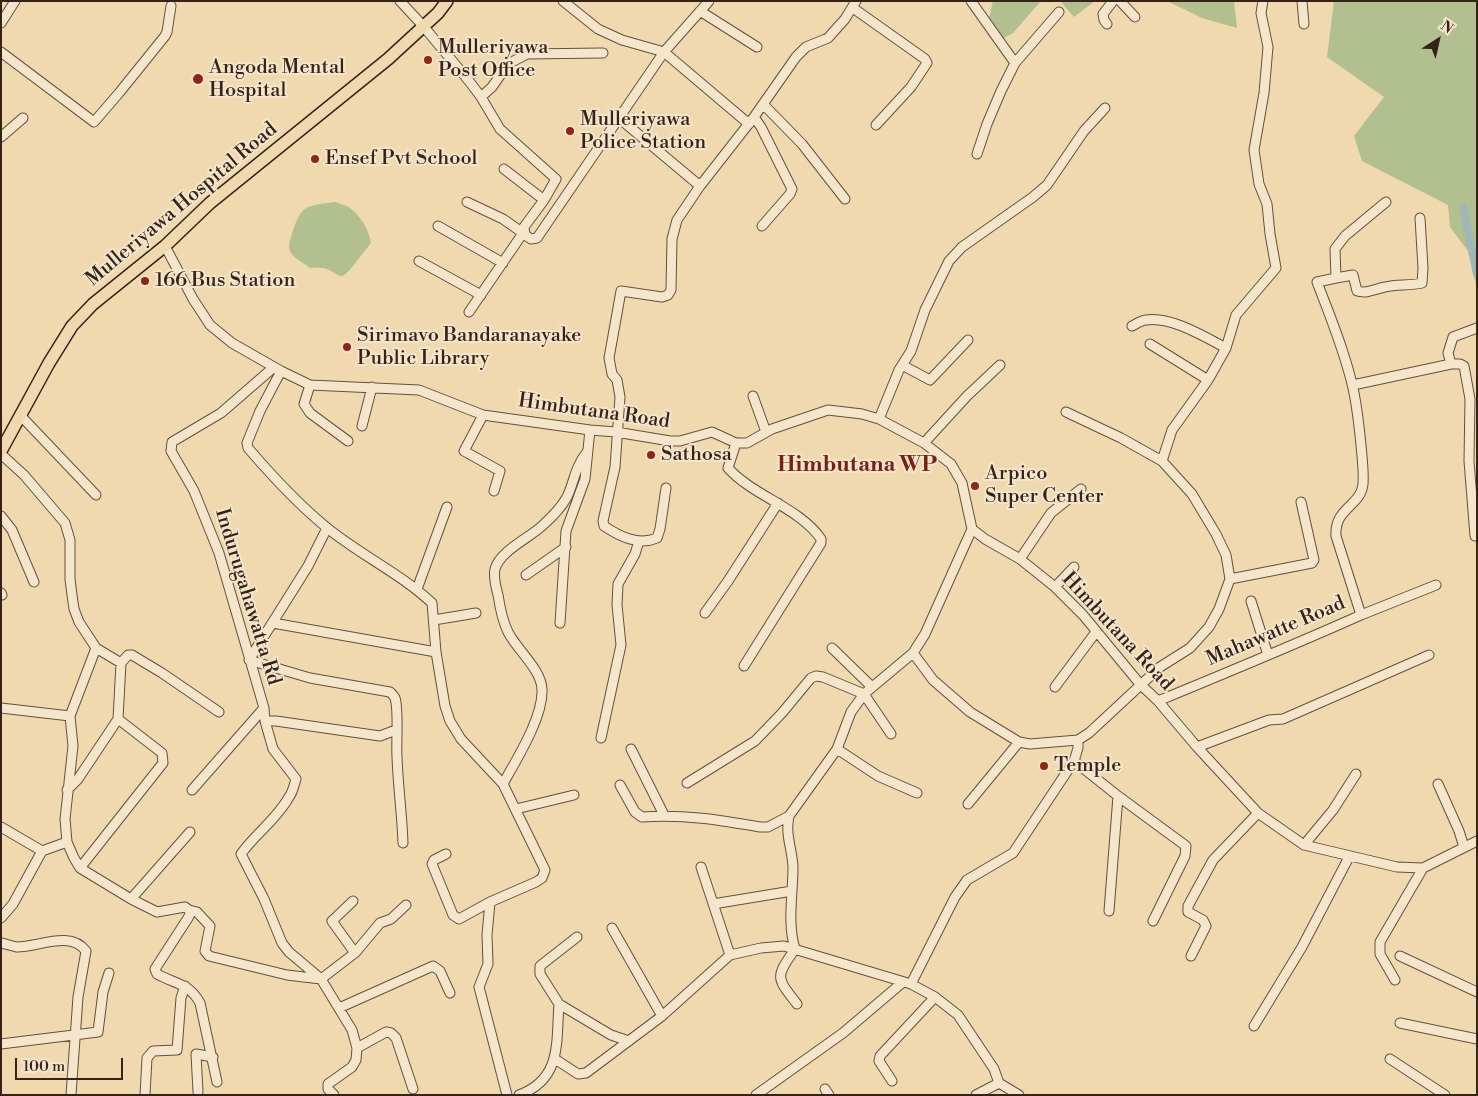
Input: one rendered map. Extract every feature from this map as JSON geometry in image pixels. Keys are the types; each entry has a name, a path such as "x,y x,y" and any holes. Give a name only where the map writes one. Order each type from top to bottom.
{"main road":[{"name":"Mulleriyawa Hospital Road","path":"1,453 20,415 72,326 92,304 164,246 210,204 388,59 438,13 448,1"}],"street":[{"path":"1,23 15,1"},
{"path":"400,1 424,26 481,97 500,129 556,179 469,312"},
{"path":"563,1 598,29 622,40 664,52 751,121 761,126 792,189 790,194 762,226"},
{"path":"467,202 523,230 525,235 531,239 537,238 584,172 664,52 709,1"},
{"path":"971,1 1015,63"},
{"path":"1107,24 1103,14 1114,1"},
{"path":"1120,1 1135,17"},
{"path":"1162,461 1172,430 1208,380 1226,348 1236,314 1276,268 1267,204 1259,184 1254,150 1264,92 1268,47 1261,13 1263,1"},
{"path":"1302,1 1304,24"},
{"path":"666,488 657,538 650,541 639,541 619,536 604,526 603,521 615,467 620,397 617,380 612,374 610,358 621,291 662,296 668,295 671,290 672,239 677,220 796,57 806,47 828,38 854,5 927,63 911,86 876,125"},
{"path":"2,54 94,122 165,36 171,6"},
{"path":"700,10 757,47"},
{"path":"977,154 987,124 1015,63 1059,12"},
{"path":"481,97 492,87 508,64 526,54 603,53"},
{"path":"763,104 802,144 845,199"},
{"path":"879,419 902,365 911,351 925,310 949,261 962,247 1047,185 1084,131 1104,108"},
{"path":"1,137 23,118"},
{"path":"619,118 700,186"},
{"path":"504,169 544,200"},
{"path":"1386,202 1345,236 1335,249 1336,278 1353,275 1356,291 1369,292 1384,287 1422,283 1420,218"},
{"path":"438,226 503,262"},
{"name":"Himbutana Road","path":"164,246 193,299 210,325 232,343 278,370 310,385 419,390 482,415 616,432 670,441 680,441 712,432 736,443"},
{"path":"419,261 481,296"},
{"name":"Mahawatte Road","path":"1158,701 1361,615 1335,530 1335,525 1343,513 1357,499 1363,486 1359,427 1353,385 1334,325 1317,282 1336,278"},
{"path":"1132,326 1146,320 1167,321 1195,332 1226,348"},
{"path":"1451,364 1448,353 1453,337 1477,328"},
{"path":"902,365 930,380 968,340"},
{"path":"1150,344 1208,380"},
{"path":"924,442 1000,364"},
{"path":"1353,385 1451,364 1464,366 1474,398 1469,460 1475,536"},
{"path":"278,370 247,443 248,448 284,488 327,528 417,589 432,603 436,652 444,706 450,722 462,739 503,784 545,870 542,878 536,882 490,902 463,918 456,918 432,864 434,860 446,854"},
{"name":"Indurugahawatta Rd","path":"278,370 221,413 172,442 171,451 194,491 220,553 264,708 265,721 273,749 296,779 290,796 278,814 250,841 241,854 264,899 282,943 289,952 304,962 321,979"},
{"path":"310,385 304,404 310,413 348,441"},
{"path":"362,426 372,387"},
{"path":"753,396 766,432"},
{"path":"744,666 822,539 816,530 778,503 737,478 728,468 736,443 747,443 766,432 828,410 862,414 879,419 924,442 951,464 962,484 972,528 925,634 913,653 864,694 851,712 837,749 789,816 786,828 793,865 791,937 795,949"},
{"path":"913,653 933,680 970,712 1018,742 1030,744 1078,740 1089,733 1160,667 1190,648 1219,609 1230,579 1226,555 1192,494 1162,461 1121,438 1066,412"},
{"path":"20,415 96,495"},
{"path":"482,415 464,451 500,471 494,491"},
{"path":"560,623 566,531 585,479 590,430"},
{"path":"503,784 530,733 541,704 542,690 540,678 508,634 502,619 494,576 495,568 502,556 542,526 560,508 567,497 578,464 587,452"},
{"path":"1,453 24,475 65,523 70,540 70,579 74,609 96,648 121,663"},
{"path":"1020,559 1051,513 1081,489"},
{"path":"1230,579 1312,564 1314,560 1301,502"},
{"path":"704,612 728,581 778,503"},
{"path":"417,589 447,507"},
{"path":"1,516 12,530 34,582"},
{"path":"327,528 308,566 249,660 310,678 390,692 395,697 398,788 403,843"},
{"name":"Himbutana Road","path":"972,528 985,539 1020,559 1055,587 1083,615 1140,684 1158,701 1197,747 1258,813 1304,845 1349,857 1397,866 1423,868"},
{"path":"601,738 621,645 617,605 618,584 635,554 639,541"},
{"path":"526,574 566,547"},
{"path":"1055,587 1074,567"},
{"path":"1361,615 1436,585"},
{"path":"1251,601 1268,655"},
{"path":"434,620 476,613"},
{"path":"273,623 436,652"},
{"path":"1055,687 1096,632"},
{"path":"96,648 70,716 73,746 65,820 67,842 80,868 131,900 157,912 185,907 196,912 210,926 205,951 209,956 287,975 321,979 355,953 380,923 392,919 406,905"},
{"path":"832,648 872,687"},
{"path":"68,790 78,779 118,719 121,663 128,655 132,655 162,674 218,712"},
{"path":"1197,747 1269,720 1283,719 1429,655"},
{"path":"688,783 755,741 782,713 811,678 816,676 824,677 864,694 891,734"},
{"path":"192,790 264,708"},
{"path":"2,709 70,716"},
{"path":"80,868 163,763 162,753 118,719"},
{"path":"265,721 380,736 396,730"},
{"path":"756,1095 843,1033 907,983 955,897 967,880 1013,853 1074,761 1078,740"},
{"path":"968,804 1018,742"},
{"path":"631,748 664,816"},
{"path":"837,749 878,776 917,793"},
{"path":"1074,761 1186,846 1185,856 1154,921"},
{"path":"1304,845 1333,810 1356,774"},
{"path":"1438,784 1464,847"},
{"path":"620,785 636,812 642,818 664,816 710,818 768,827 789,816"},
{"path":"516,809 574,795"},
{"path":"1109,910 1118,796"},
{"path":"1191,956 1206,926 1203,920 1188,912 1188,906 1213,860 1258,813"},
{"path":"1,828 42,851"},
{"path":"131,900 190,832"},
{"path":"1,918 13,904 42,851 67,842"},
{"path":"1395,980 1380,954 1380,942 1423,868 1477,842"},
{"path":"1254,1026 1302,947 1349,857"},
{"path":"701,867 730,955"},
{"path":"713,904 792,891"},
{"path":"353,901 332,920 355,953"},
{"path":"490,902 487,935 488,964 478,987 507,1095"},
{"path":"189,910 188,918 156,969 156,974 185,986 195,993 200,1003 218,1082"},
{"path":"612,928 662,1016"},
{"path":"577,937 540,966 540,974 559,1004 611,1035 629,1041"},
{"path":"1,943 16,947 66,940 82,946 86,951 78,997 71,1095"},
{"path":"555,1060 571,1070 582,1074 662,1016 730,955 761,948 784,946 907,983 934,997 958,1014 994,1070 999,1082 1019,1095"},
{"path":"795,949 781,970 780,977 782,984 797,1004"},
{"path":"1400,956 1477,992"},
{"path":"339,1008 433,966 440,971 450,993"},
{"path":"1,1044 98,1032 103,992 109,972"},
{"path":"321,979 352,1030 357,1048 356,1060 352,1067 328,1084 328,1089 334,1095"},
{"path":"145,1095 147,1058 153,1051 177,1050 181,998 185,986"},
{"path":"892,1081 879,1061 880,1056 934,997"},
{"path":"519,1095 541,1083 555,1060 559,1004"},
{"path":"1400,1023 1477,1040"},
{"path":"357,1048 386,1032 390,1033 396,1038 413,1088"},
{"path":"198,1092 196,1054 213,1057"},
{"path":"1390,1059 1445,1095"},
{"path":"976,1095 999,1082"},
{"path":"992,1095 999,1082"}],"green space":[{"path":"993,1 1041,1 1013,33 1002,39 989,18"},
{"path":"1060,1 1095,1 1074,17"},
{"path":"1167,1 1234,1 1237,28 1202,18"},
{"path":"1334,1 1477,1 1477,289 1468,251 1450,227 1448,205 1362,161 1354,136 1384,97 1327,57"},
{"path":"335,202 348,207 358,215 366,228 371,243 343,276 324,268 310,268 295,257 289,248 295,224 306,208 317,204"}],"waterway":[{"path":"1463,207 1477,274"}],"place":[{"name":"Mulleriyawa Post Office","path":"428,60"},
{"name":"Angoda Mental Hospital","path":"198,79"},
{"name":"Mulleriyawa Police Station","path":"570,131"},
{"name":"Ensef Pvt School","path":"315,159"},
{"name":"166 Bus Station","path":"145,281"},
{"name":"Sirimavo Bandaranayake Public Library","path":"347,347"},
{"name":"Sathosa","path":"651,455"},
{"name":"Arpico Super Center","path":"975,486"},
{"name":"Temple","path":"1044,766"}],"district":[{"name":"Himbutana WP","path":"857,466"}]}
